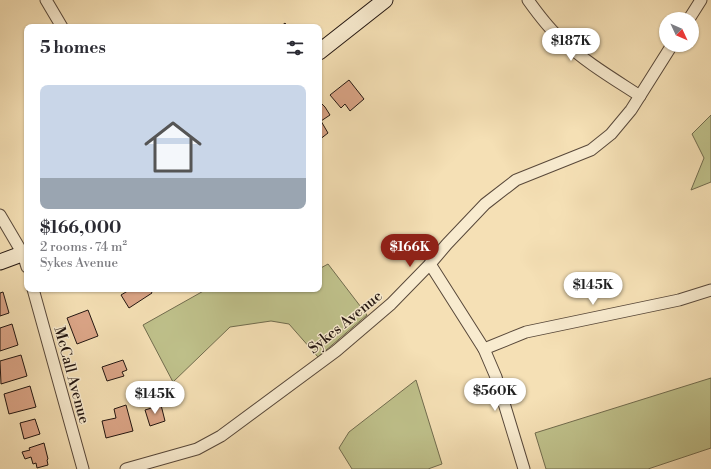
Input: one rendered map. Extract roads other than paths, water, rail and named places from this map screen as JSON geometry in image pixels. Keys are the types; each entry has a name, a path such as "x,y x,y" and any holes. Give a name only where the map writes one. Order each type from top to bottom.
{"street":[{"path":"46,0 60,24"},
{"path":"322,50 385,0"},
{"path":"528,0 540,16 562,40 595,66 640,96"},
{"path":"693,12 701,0"},
{"name":"Sykes Avenue","path":"126,469 197,449 221,436 336,351 392,304 485,204 516,180 591,150 611,134 631,110 668,52"},
{"path":"0,215 24,255"},
{"path":"0,262 24,258"},
{"path":"430,264 484,349 496,377 524,469"},
{"path":"484,349 526,332 679,300 711,290"},
{"name":"McCall Avenue","path":"34,292 83,469"}]}
